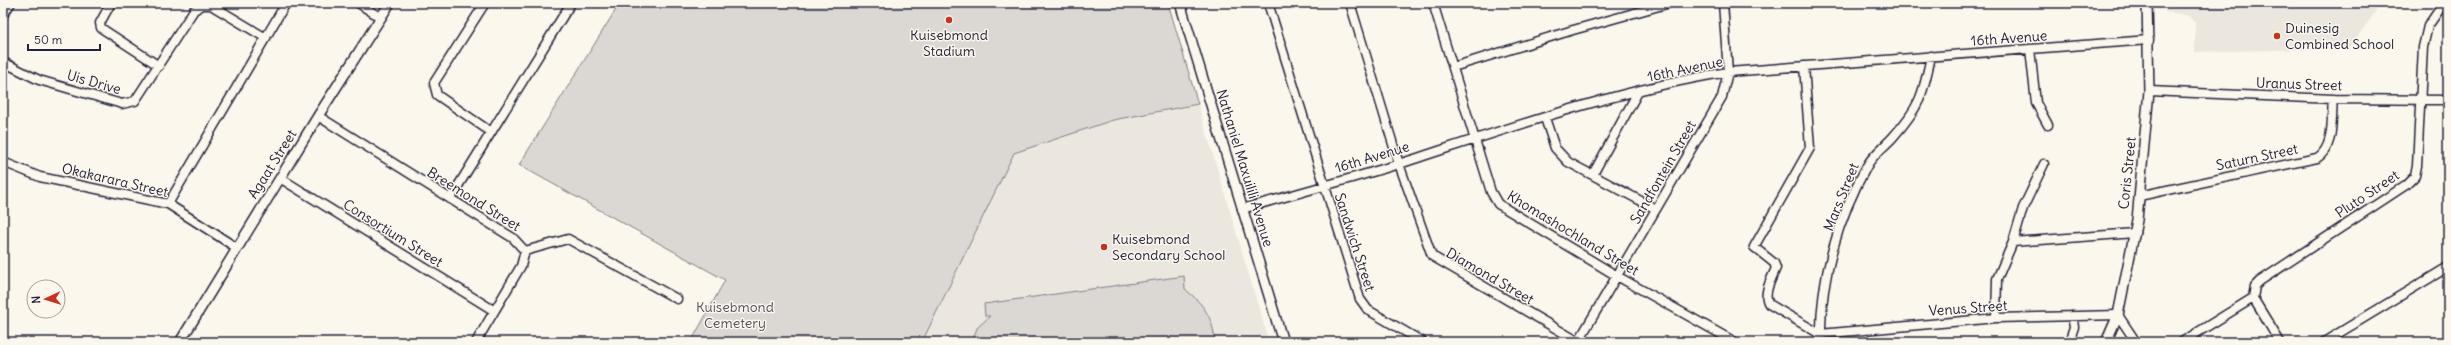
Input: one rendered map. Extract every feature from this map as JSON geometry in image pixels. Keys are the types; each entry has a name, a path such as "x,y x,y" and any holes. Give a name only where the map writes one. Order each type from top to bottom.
{"street":[{"path":"3,15 10,3"},
{"path":"111,3 100,23 101,28 159,66"},
{"path":"168,204 286,3"},
{"path":"358,3 381,18"},
{"name":"Agaat Street","path":"180,342 318,116 390,3"},
{"path":"485,3 434,83 434,89 437,95 491,132"},
{"path":"450,199 571,3"},
{"name":"Nathaniel Maxuilili Avenue","path":"1180,3 1283,342"},
{"name":"Sandwich Street","path":"1268,3 1323,186 1363,305 1423,342"},
{"name":"Diamond Street","path":"1350,3 1399,164 1429,251 1436,260 1579,342"},
{"name":"Khomashochland Street","path":"1433,3 1491,192 1498,204 1617,276 1735,342"},
{"path":"1453,67 1573,30 1670,3"},
{"name":"Sandfontein Street","path":"1579,342 1722,97 1728,72 1724,3"},
{"name":"Coris Street","path":"2106,342 2118,315 2135,233 2149,91 2147,3"},
{"name":"Pluto Street","path":"2253,298 2255,286 2260,281 2406,185 2414,176 2417,166 2423,48 2428,26 2444,3"},
{"name":"Uis Drive","path":"3,62 39,80 122,104 135,101 194,10 202,5 211,5 266,38"},
{"name":"16th Avenue","path":"1242,209 1399,164 1475,138 1689,78 1728,72 2149,40"},
{"path":"2030,49 2036,102 2048,125"},
{"name":"Mars Street","path":"1821,338 1822,301 1828,267 1844,216 1868,164 1906,123 1915,109 1922,95 1931,56"},
{"path":"1804,66 1810,148 1754,247 1774,263 1776,268 1766,294 1766,299 1769,304 1821,338"},
{"name":"Uranus Street","path":"2149,91 2333,99 2448,100"},
{"path":"1593,174 1638,92"},
{"name":"Saturn Street","path":"2139,196 2317,158 2325,153 2329,145 2333,99"},
{"name":"Breemond Street","path":"318,116 513,238 525,251 521,266 493,310 476,342"},
{"path":"1545,118 1555,148 1568,162 1656,209"},
{"name":"Okakarara Street","path":"3,162 40,177 168,204 237,248"},
{"path":"1996,318 1996,284 2013,242 2023,208 2044,164"},
{"name":"Consortium Street","path":"280,178 493,310"},
{"path":"2013,242 2135,233"},
{"path":"525,251 568,239 677,298"},
{"path":"2324,342 2448,266"},
{"path":"2182,342 2253,298 2280,342"},
{"path":"2118,315 2136,342"},
{"name":"Venus Street","path":"1821,338 1996,318 2118,315"},
{"path":"2069,342 2074,327 2072,316"}],"shaded area":[{"name":"Duinesig Combined School","path":"2165,3 2382,3 2349,48 2195,52 2195,23 2187,15 2165,12"},
{"name":"Kuisebmond Secondary School","path":"1198,104 1269,342 922,342 1014,153 1113,120"}],"green space":[{"name":"Kuisebmond Cemetery","path":"620,3 1168,3 1198,104 1113,120 1014,153 922,342 691,342 725,280 519,165"},
{"path":"1184,276 1185,289 1202,306 1210,318 1215,342 972,342 977,328 990,316 985,316 984,304"}],"place":[{"name":"Kuisebmond Stadium","path":"949,20"},
{"name":"Duinesig Combined School","path":"2277,36"},
{"name":"Kuisebmond Secondary School","path":"1104,247"}]}
